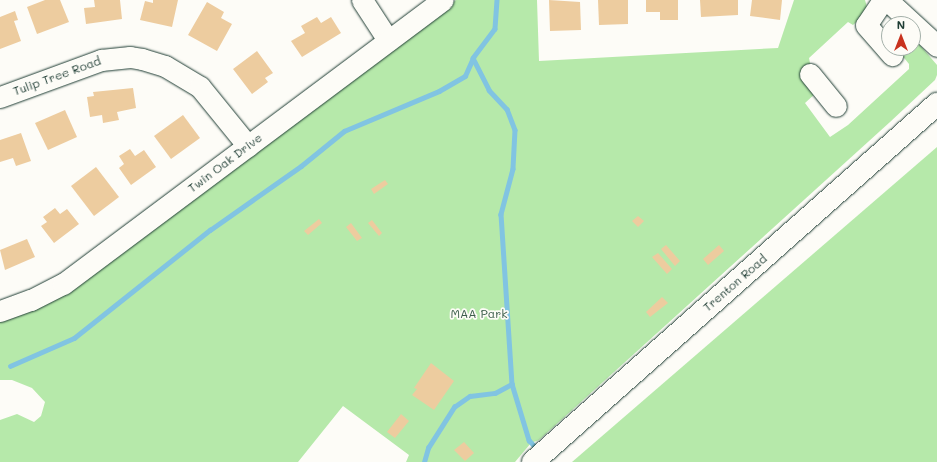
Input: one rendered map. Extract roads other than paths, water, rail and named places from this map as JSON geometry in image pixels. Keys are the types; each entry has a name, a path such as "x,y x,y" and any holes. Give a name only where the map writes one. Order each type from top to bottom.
{"main road":[{"name":"Trenton Road","path":"533,462 937,104"}],"street":[{"path":"362,0 388,40"},
{"name":"Twin Oak Drive","path":"0,311 31,300 63,284 442,0"},
{"path":"881,42 866,25 883,0"},
{"path":"887,0 937,46"},
{"name":"Tulip Tree Road","path":"0,97 65,71 101,60 136,58 164,66 188,78 220,109 248,146"},
{"path":"810,74 836,106"}],"waterway":[{"path":"497,0 495,29 473,58 489,90 507,109 515,130 513,169 501,214 512,384 529,440 538,450"},
{"path":"10,366 74,338 210,230 301,166 344,131 439,91 465,76 473,58"},
{"path":"424,462 428,448 454,407 470,396 495,393 512,384"}],"park label":[{"name":"MAA Park","path":"479,314"}]}
